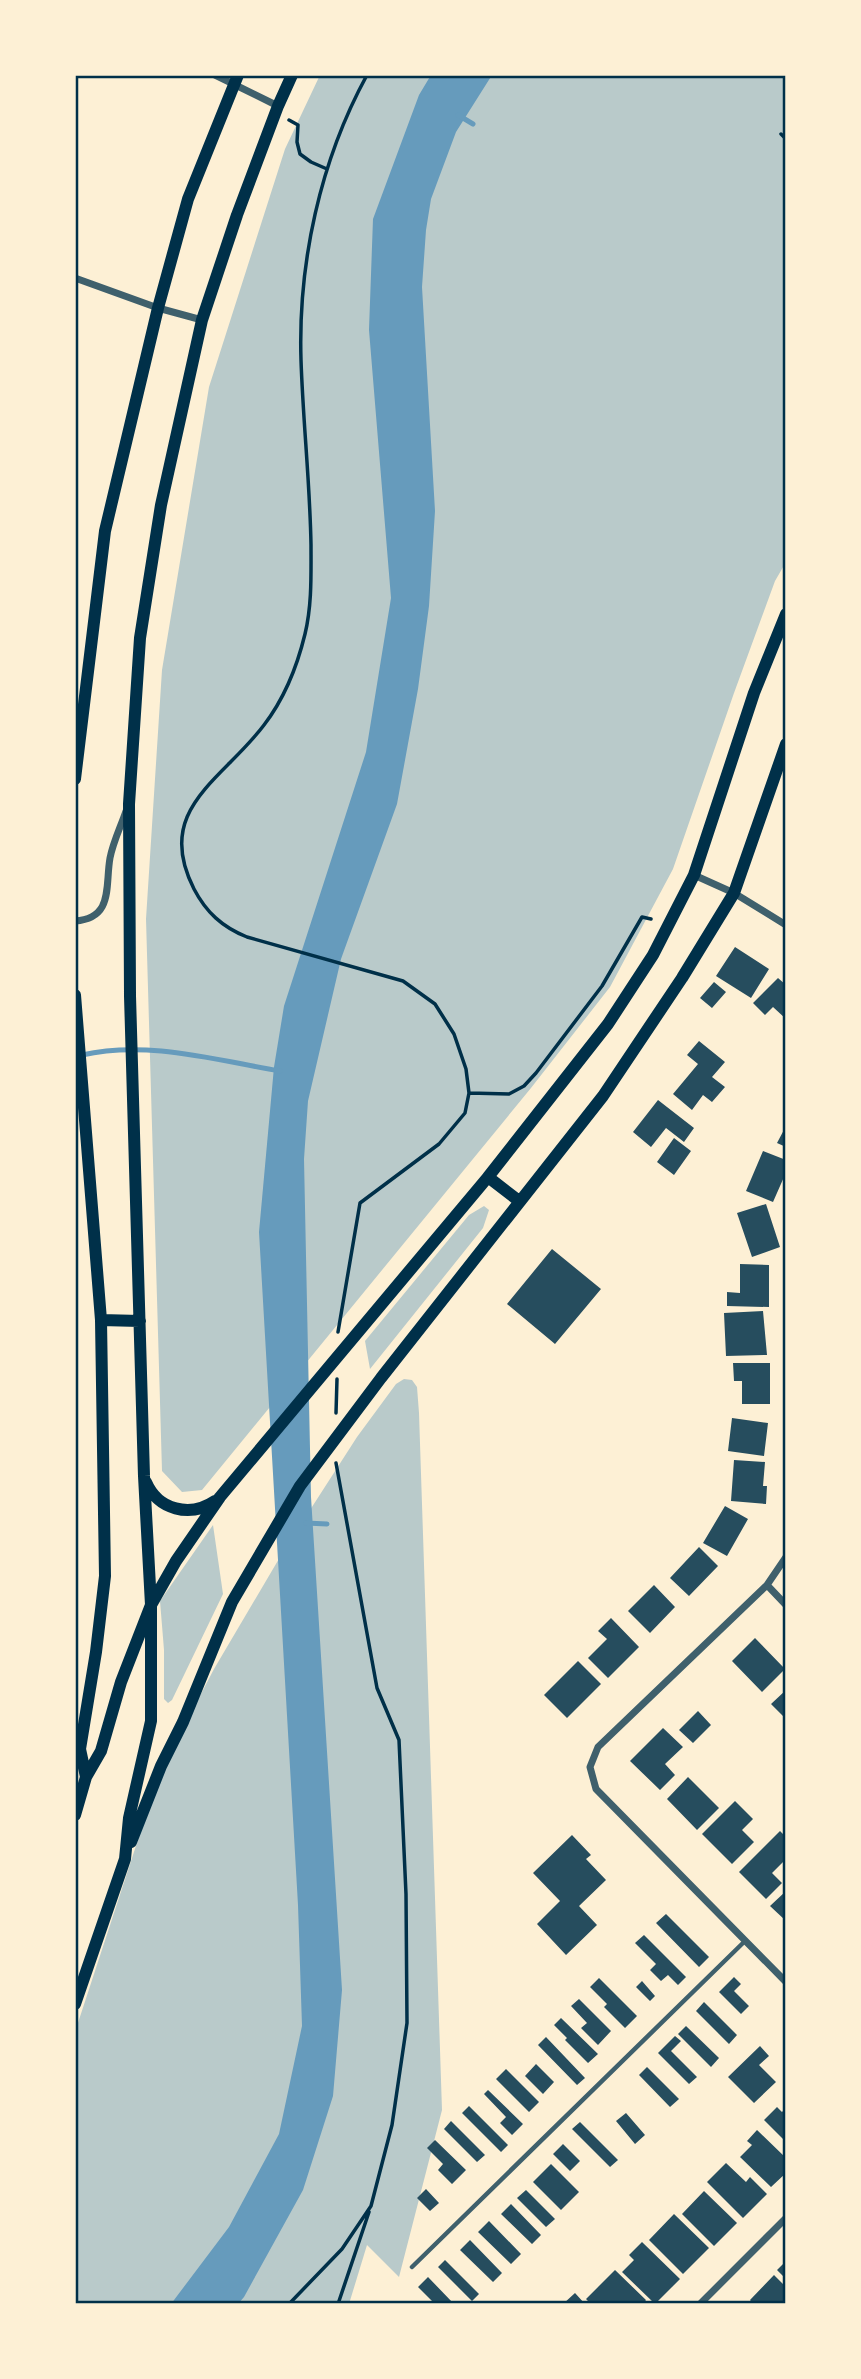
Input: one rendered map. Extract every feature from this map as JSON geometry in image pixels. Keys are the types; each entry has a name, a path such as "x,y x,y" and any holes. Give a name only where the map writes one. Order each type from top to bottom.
{"main road":[{"path":"125,1859 129,1818 151,1721 150,1605 130,996 129,804 140,638 161,505 202,320 237,215 292,75"},
{"path":"75,779 105,531 158,307 188,199 236,80"},
{"path":"75,1815 86,1777 101,1751 121,1682 150,1605 176,1561 220,1497 488,1177 608,1024 653,955 694,875 754,693 786,614"},
{"path":"75,2004 125,1859 161,1766 183,1722 232,1602 300,1486 381,1378 603,1096 682,978 734,893 786,744"},
{"path":"75,995 101,1320 105,1576 96,1652 78,1735 86,1777"},
{"path":"488,1177 519,1201"},
{"path":"101,1320 140,1321"},
{"path":"144,1476 153,1495 171,1508 203,1508 220,1497"}],"street":[{"path":"215,75 236,80 278,106"},
{"path":"75,278 202,320"},
{"path":"75,921 86,920 100,912 104,904 110,856 129,804"},
{"path":"694,875 734,893 786,925"},
{"path":"786,1558 766,1586 598,1747 590,1767 596,1789 786,1982"},
{"path":"766,1586 786,1605"},
{"path":"700,2304 786,2218"}],"lane":[{"path":"412,2267 745,1941"}],"path":[{"path":"338,1335 360,1203 412,1166 448,1135 465,1112 468,1093 466,1069 454,1034 435,1004 403,981 247,937 229,930 215,919 198,898 188,877 180,841 184,818 201,794 264,726 284,693 295,668 304,635 310,610 311,571 310,487 301,361 301,302 315,214 331,153 367,75"},
{"path":"287,119 298,125 299,154 327,169"},
{"path":"781,134 786,139"},
{"path":"468,1093 509,1094 524,1086 602,986 642,917 651,919"},
{"path":"336,1416 337,1376"},
{"path":"335,1456 377,1688 399,1740 407,2023 392,2125 370,2206 338,2304"},
{"path":"289,2304 342,2249 370,2206"}],"shaded area":[{"path":"320,75 786,75 786,562 775,581 673,869 610,987 531,1088 202,1490 182,1492 162,1471 146,919 162,670 209,387 285,149"},
{"path":"484,1206 489,1210 483,1228 370,1369 365,1341 469,1215"},
{"path":"404,1379 412,1380 417,1387 419,1413 442,2110 399,2277 367,2245 349,2304 75,2304 75,2032 152,1797 214,1669 283,1552 357,1437 396,1384"},
{"path":"213,1525 223,1594 172,1700 168,1703 164,1699 160,1601"}],"water":[{"path":"431,75 492,75 456,132 431,199 422,287 435,511 429,606 418,689 397,804 341,959 308,1101 304,1159 311,1497 342,1990 333,2096 303,2190 244,2297 238,2304 171,2304 229,2227 279,2134 302,2026 298,1905 259,1232 274,1067 284,1006 366,752 391,598 369,330 373,219 419,95"}],"building":[{"path":"735,947 769,969 751,998 716,976"},
{"path":"778,978 786,985 786,1019 773,1007 765,1015 753,1003"},
{"path":"714,982 726,992 712,1008 700,998"},
{"path":"699,1041 725,1062 712,1077 725,1087 712,1102 703,1095 692,1110 673,1094 698,1064 687,1055"},
{"path":"658,1100 694,1128 684,1142 666,1128 651,1147 633,1132"},
{"path":"786,1126 786,1147 777,1143"},
{"path":"674,1138 691,1151 674,1175 657,1162"},
{"path":"763,1151 786,1160 786,1177 773,1202 746,1191"},
{"path":"766,1204 780,1247 752,1257 737,1213"},
{"path":"552,1249 601,1289 555,1344 507,1304"},
{"path":"740,1264 769,1265 769,1307 727,1306 727,1292 740,1293"},
{"path":"763,1311 767,1355 726,1356 724,1313"},
{"path":"733,1363 770,1363 770,1404 742,1404 742,1381 734,1381"},
{"path":"732,1418 768,1423 764,1456 728,1451"},
{"path":"734,1460 765,1462 763,1486 767,1486 766,1504 731,1501"},
{"path":"725,1506 748,1519 727,1556 703,1543"},
{"path":"699,1547 718,1566 689,1596 670,1578"},
{"path":"654,1585 675,1607 650,1633 628,1611"},
{"path":"611,1618 639,1647 608,1678 588,1658 607,1639 598,1631"},
{"path":"755,1638 785,1669 762,1692 732,1661"},
{"path":"578,1661 601,1684 567,1718 544,1695"},
{"path":"786,1690 786,1719 771,1704"},
{"path":"698,1711 711,1725 693,1743 679,1730"},
{"path":"663,1728 683,1747 665,1764 675,1775 660,1790 630,1761"},
{"path":"688,1777 719,1808 697,1830 667,1799"},
{"path":"735,1801 753,1819 742,1830 754,1842 732,1864 702,1834"},
{"path":"780,1831 786,1837 786,1859 772,1873 782,1883 766,1899 739,1872"},
{"path":"572,1835 591,1855 586,1859 606,1880 579,1906 597,1925 566,1955 537,1924 560,1901 533,1873"},
{"path":"786,1891 786,1921 770,1906"},
{"path":"666,1914 709,1957 699,1967 656,1923"},
{"path":"644,1935 686,1977 678,1985 668,1975 661,1981 650,1970 656,1964 635,1943"},
{"path":"734,1977 741,1984 734,1991 749,2006 741,2014 719,1992"},
{"path":"599,1978 637,2016 625,2028 604,2007 607,2004 590,1987"},
{"path":"642,1981 655,1996 650,2001 636,1987"},
{"path":"579,1999 611,2031 598,2045 581,2028 587,2023 571,2006"},
{"path":"704,2002 737,2035 729,2044 696,2011"},
{"path":"561,2018 598,2054 588,2063 554,2025"},
{"path":"686,2026 719,2058 711,2067 678,2034"},
{"path":"675,2036 681,2041 671,2051 697,2077 689,2084 658,2053"},
{"path":"546,2037 585,2078 577,2085 538,2045"},
{"path":"760,2046 769,2056 759,2065 776,2082 754,2103 728,2077"},
{"path":"536,2064 554,2082 543,2094 525,2076"},
{"path":"647,2067 679,2099 670,2107 639,2075"},
{"path":"506,2069 539,2102 529,2112 496,2079"},
{"path":"488,2090 523,2124 512,2135 500,2123 506,2117 484,2094"},
{"path":"469,2106 508,2145 501,2152 462,2113"},
{"path":"777,2107 782,2112 786,2108 786,2142 764,2120"},
{"path":"626,2113 645,2135 635,2144 616,2121"},
{"path":"451,2121 485,2155 477,2162 444,2129"},
{"path":"580,2122 618,2160 610,2167 572,2129"},
{"path":"757,2130 786,2158 786,2173 771,2187 740,2157 752,2145 747,2141"},
{"path":"435,2140 466,2170 452,2184 438,2170 443,2164 427,2148"},
{"path":"563,2144 580,2161 570,2171 553,2154"},
{"path":"726,2163 746,2182 750,2177 767,2194 743,2218 707,2182"},
{"path":"551,2164 579,2192 561,2210 533,2182"},
{"path":"426,2189 439,2203 430,2211 417,2198"},
{"path":"526,2190 555,2219 546,2227 517,2198"},
{"path":"704,2191 737,2223 714,2246 682,2214"},
{"path":"511,2204 541,2235 532,2244 501,2214"},
{"path":"674,2214 709,2248 683,2274 649,2240"},
{"path":"489,2221 521,2254 511,2264 478,2232"},
{"path":"470,2240 502,2273 493,2282 460,2250"},
{"path":"642,2242 680,2279 655,2304 622,2272 634,2260 629,2255"},
{"path":"445,2260 479,2294 472,2301 438,2267"},
{"path":"786,2261 786,2279 777,2270"},
{"path":"615,2270 646,2300 643,2304 591,2304 586,2299"},
{"path":"774,2275 786,2287 786,2304 753,2304 750,2300"},
{"path":"428,2277 454,2304 435,2304 418,2287"},
{"path":"575,2293 585,2304 563,2304"}],"waterway":[{"path":"458,115 473,124"},
{"path":"82,1055 131,1050 181,1053 280,1071"},
{"path":"306,1523 327,1524"}]}
